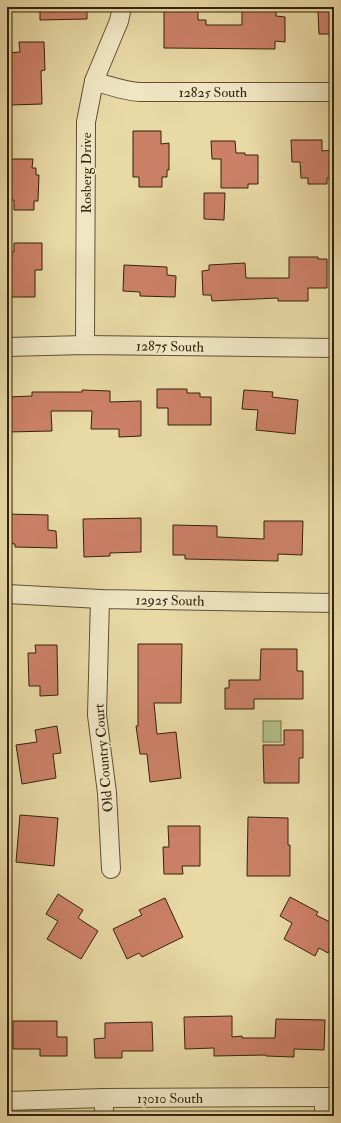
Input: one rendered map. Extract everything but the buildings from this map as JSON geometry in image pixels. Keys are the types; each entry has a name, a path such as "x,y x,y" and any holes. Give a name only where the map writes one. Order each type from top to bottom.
{"street":[{"name":"Rosberg Drive","path":"85,345 86,122 94,81 119,20 122,7"},
{"name":"12825 South","path":"94,81 118,89 140,92 334,92"},
{"name":"12875 South","path":"7,347 85,345 334,348"},
{"name":"12925 South","path":"7,594 100,599 334,603"},
{"name":"Old Country Court","path":"100,599 97,715 107,793 111,869"},
{"name":"13010 South","path":"7,1101 104,1098 329,1097"},
{"path":"324,1116 329,1097"},
{"path":"104,1098 104,1116"}],"green space":[{"path":"263,721 281,721 281,742 263,742"}]}
